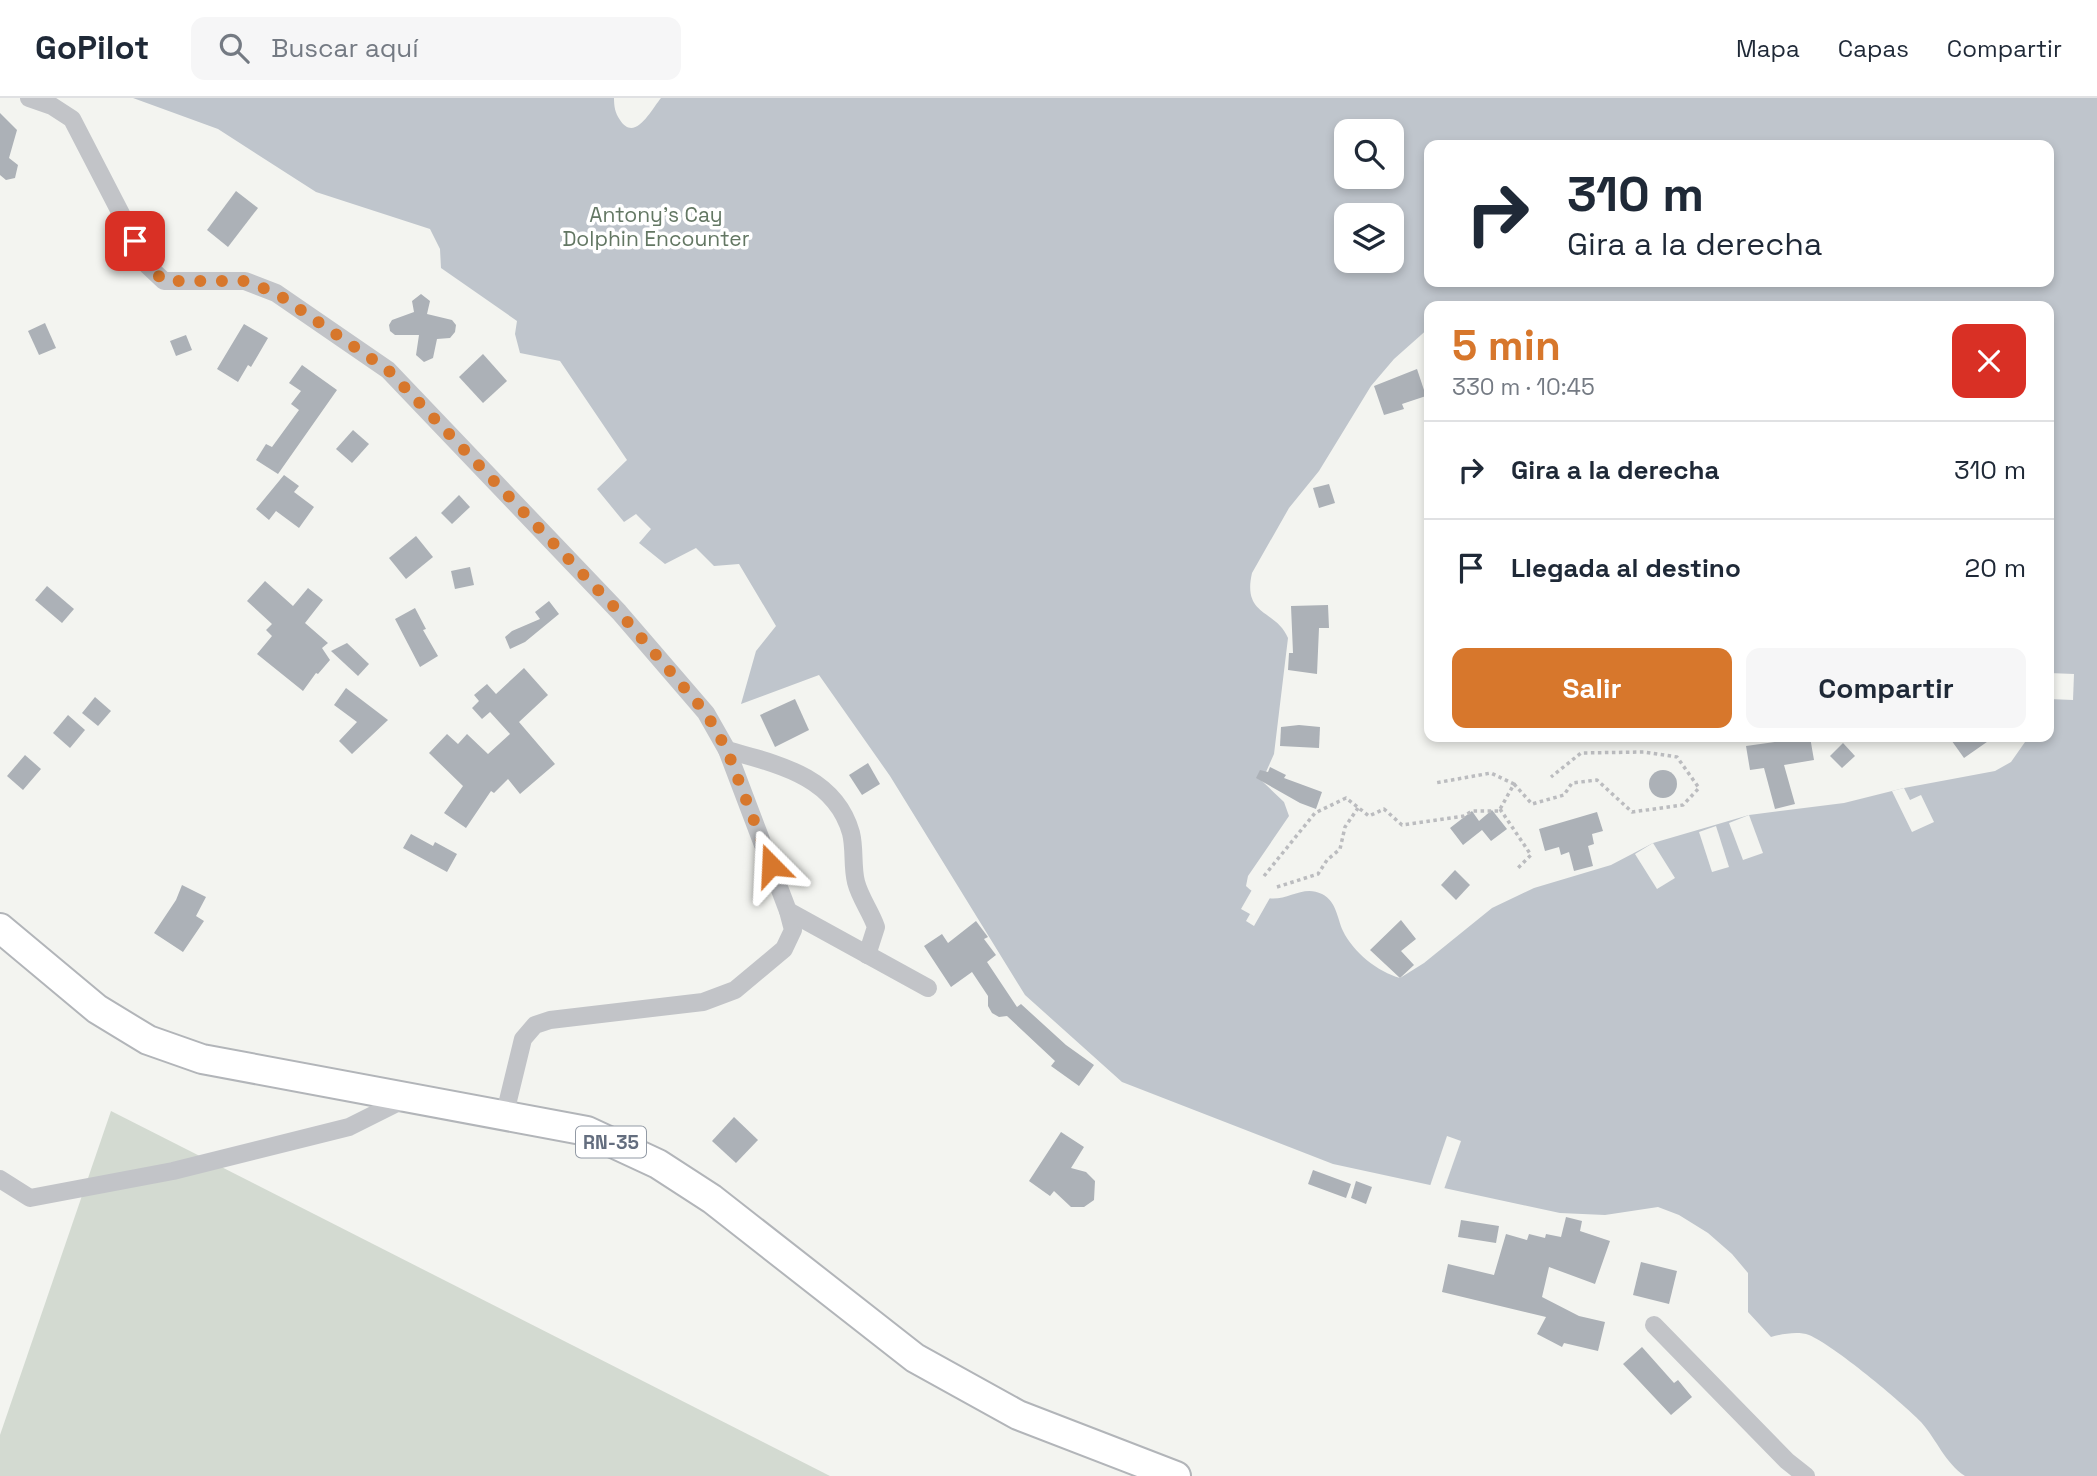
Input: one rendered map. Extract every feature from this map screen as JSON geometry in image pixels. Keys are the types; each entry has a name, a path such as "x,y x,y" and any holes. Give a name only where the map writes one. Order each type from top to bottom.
{"main road":[{"name":"RN-35","path":"0,928 97,1009 148,1040 202,1059 587,1131 658,1164 712,1199 915,1358 1018,1415 1176,1476"}],"street":[{"path":"29,98 52,106 72,119 148,266 164,281 245,281 276,293 388,370 619,612 706,713 727,750 788,911 793,930 784,949 735,990 703,1002 550,1020 536,1026 523,1039 504,1117"},
{"path":"727,750 784,766 809,778 829,793 843,812 851,835 855,880 876,927 867,955"},
{"path":"788,911 928,988"},
{"path":"0,1179 30,1199 173,1171 349,1127 407,1098"},
{"path":"1654,1325 1787,1461 1806,1476"}],"path":[{"path":"1435,783 1491,773 1514,784 1532,804 1564,795 1572,783 1597,780 1632,812 1683,805 1699,788 1677,757 1644,752 1581,754 1551,777"},
{"path":"1264,876 1315,813 1346,798 1369,816 1384,809 1402,825 1464,816 1472,811 1499,811 1514,784"},
{"path":"1277,887 1318,874 1327,860 1340,849 1345,827 1358,808"},
{"path":"1500,809 1531,855 1516,870"}],"shaded area":[{"path":"133,98 614,98 618,117 631,128 648,116 661,98 2097,98 2097,1476 1965,1476 1952,1465 1927,1429 1912,1413 1834,1350 1805,1334 1790,1333 1771,1337 1748,1312 1748,1273 1732,1254 1708,1233 1679,1215 1658,1207 1605,1215 1560,1213 1333,1164 1122,1082 1025,995 890,776 819,675 741,704 756,651 776,626 739,564 714,566 696,548 665,564 639,543 651,529 636,514 624,522 597,489 627,460 560,361 520,353 515,334 517,321 441,268 440,249 430,229 316,192 218,129"},
{"path":"111,1111 830,1476 0,1476 0,1435"}],"pier":[{"path":"2054,673 2074,674 2073,700 2054,699"},
{"path":"1904,788 1910,800 1921,795 1934,822 1912,832 1892,791"},
{"path":"1749,815 1763,853 1743,860 1729,823"},
{"path":"1716,826 1729,867 1712,872 1699,832"},
{"path":"1653,843 1675,878 1657,889 1635,854"},
{"path":"1253,888 1271,896 1254,926 1246,921 1250,914 1241,909"},
{"path":"1447,1136 1461,1141 1443,1192 1429,1189"}],"building":[{"path":"0,113 17,130 9,158 18,165 15,178 6,180 0,175"},
{"path":"236,191 258,208 228,247 207,230"},
{"path":"421,294 430,301 427,314 452,320 456,325 450,338 437,339 433,358 424,362 416,355 419,335 395,335 390,331 389,325 392,320 414,312 412,301"},
{"path":"45,323 56,348 39,355 28,331"},
{"path":"244,324 268,338 251,367 248,365 238,382 217,369"},
{"path":"186,335 192,350 176,356 170,341"},
{"path":"483,354 507,381 483,403 459,377"},
{"path":"302,365 337,390 278,474 256,460 266,444 272,447 299,410 291,404 301,391 289,383"},
{"path":"1417,369 1424,397 1402,404 1404,409 1384,415 1374,386"},
{"path":"353,430 369,444 352,463 336,449"},
{"path":"284,475 299,486 294,492 314,507 299,528 276,511 269,520 256,509"},
{"path":"1329,484 1335,503 1319,508 1313,488"},
{"path":"459,495 470,507 452,524 441,513"},
{"path":"416,536 433,557 406,579 389,558"},
{"path":"470,567 474,585 455,589 451,571"},
{"path":"265,581 293,606 308,588 323,600 305,623 328,643 322,648 330,660 303,691 257,654 272,636 266,630 272,624 247,601"},
{"path":"47,586 74,609 62,623 35,600"},
{"path":"549,601 559,614 525,642 510,649 505,637 512,631 540,619 535,612"},
{"path":"1328,605 1329,628 1319,628 1317,674 1288,670 1289,653 1293,653 1291,606"},
{"path":"415,608 426,629 423,630 438,656 420,667 395,619"},
{"path":"347,643 369,664 358,676 331,651"},
{"path":"524,668 548,695 519,722 555,764 520,794 508,779 494,793 491,791 466,828 444,813 463,786 429,753 447,734 458,744 467,734 488,754 510,734 490,712 482,719 472,708 479,701 474,695 487,684 496,694"},
{"path":"346,688 388,720 352,754 339,741 357,722 334,705"},
{"path":"95,697 111,711 98,726 82,713"},
{"path":"795,699 809,730 775,747 760,715"},
{"path":"68,715 85,730 70,748 53,733"},
{"path":"1281,727 1320,727 1319,748 1280,746"},
{"path":"1774,742 1811,742 1814,760 1784,765 1795,804 1775,809 1764,768 1750,770 1746,746"},
{"path":"1953,742 1987,742 1964,758"},
{"path":"1843,743 1855,756 1842,768 1830,756"},
{"path":"25,755 41,769 23,790 7,776"},
{"path":"868,763 880,784 862,795 849,775"},
{"path":"1270,767 1286,775 1284,778 1322,792 1316,809 1256,778 1260,770 1268,772"},
{"path":"1663,770 1673,774 1677,784 1673,794 1663,798 1653,794 1649,784 1653,774"},
{"path":"1492,810 1507,829 1491,841 1482,830 1463,845 1450,828 1472,811 1479,821"},
{"path":"1597,812 1603,831 1592,834 1594,844 1588,846 1593,866 1574,871 1569,852 1561,855 1559,847 1545,851 1539,829"},
{"path":"411,834 433,846 435,842 457,854 447,872 403,848"},
{"path":"1455,870 1470,885 1456,900 1441,885"},
{"path":"182,885 206,897 196,916 204,921 183,952 154,933 176,900"},
{"path":"1401,920 1416,939 1401,951 1414,965 1400,978 1370,950"},
{"path":"976,921 988,937 984,939 996,955 987,962 1017,1007 1021,1004 1066,1045 1094,1065 1079,1086 1051,1066 1055,1061 1007,1016 999,1017 992,1013 988,1006 988,996 972,972 951,987 924,946 942,934 948,943"},
{"path":"734,1117 758,1140 736,1163 712,1141"},
{"path":"1061,1132 1084,1147 1071,1168 1086,1172 1095,1181 1094,1200 1084,1207 1071,1207 1054,1191 1050,1196 1029,1181"},
{"path":"1313,1170 1351,1184 1346,1198 1308,1184"},
{"path":"1356,1181 1372,1187 1366,1204 1351,1198"},
{"path":"1566,1217 1582,1221 1580,1231 1610,1241 1595,1284 1549,1267 1542,1297 1579,1316 1605,1322 1598,1351 1564,1343 1562,1347 1537,1334 1546,1317 1442,1292 1448,1264 1494,1275 1506,1234 1527,1240 1529,1234 1545,1238 1546,1234 1561,1237"},
{"path":"1461,1220 1499,1226 1496,1243 1458,1237"},
{"path":"1641,1262 1677,1271 1669,1304 1633,1295"},
{"path":"1642,1347 1674,1383 1678,1380 1692,1397 1671,1415 1623,1364"}],"route":[{"path":"135,241 148,266 164,281 245,281 276,293 388,370 619,612 706,713 727,750 771,865"}],"park label":[{"name":"Antony's Cay Dolphin Encounter","path":"656,226"}]}
